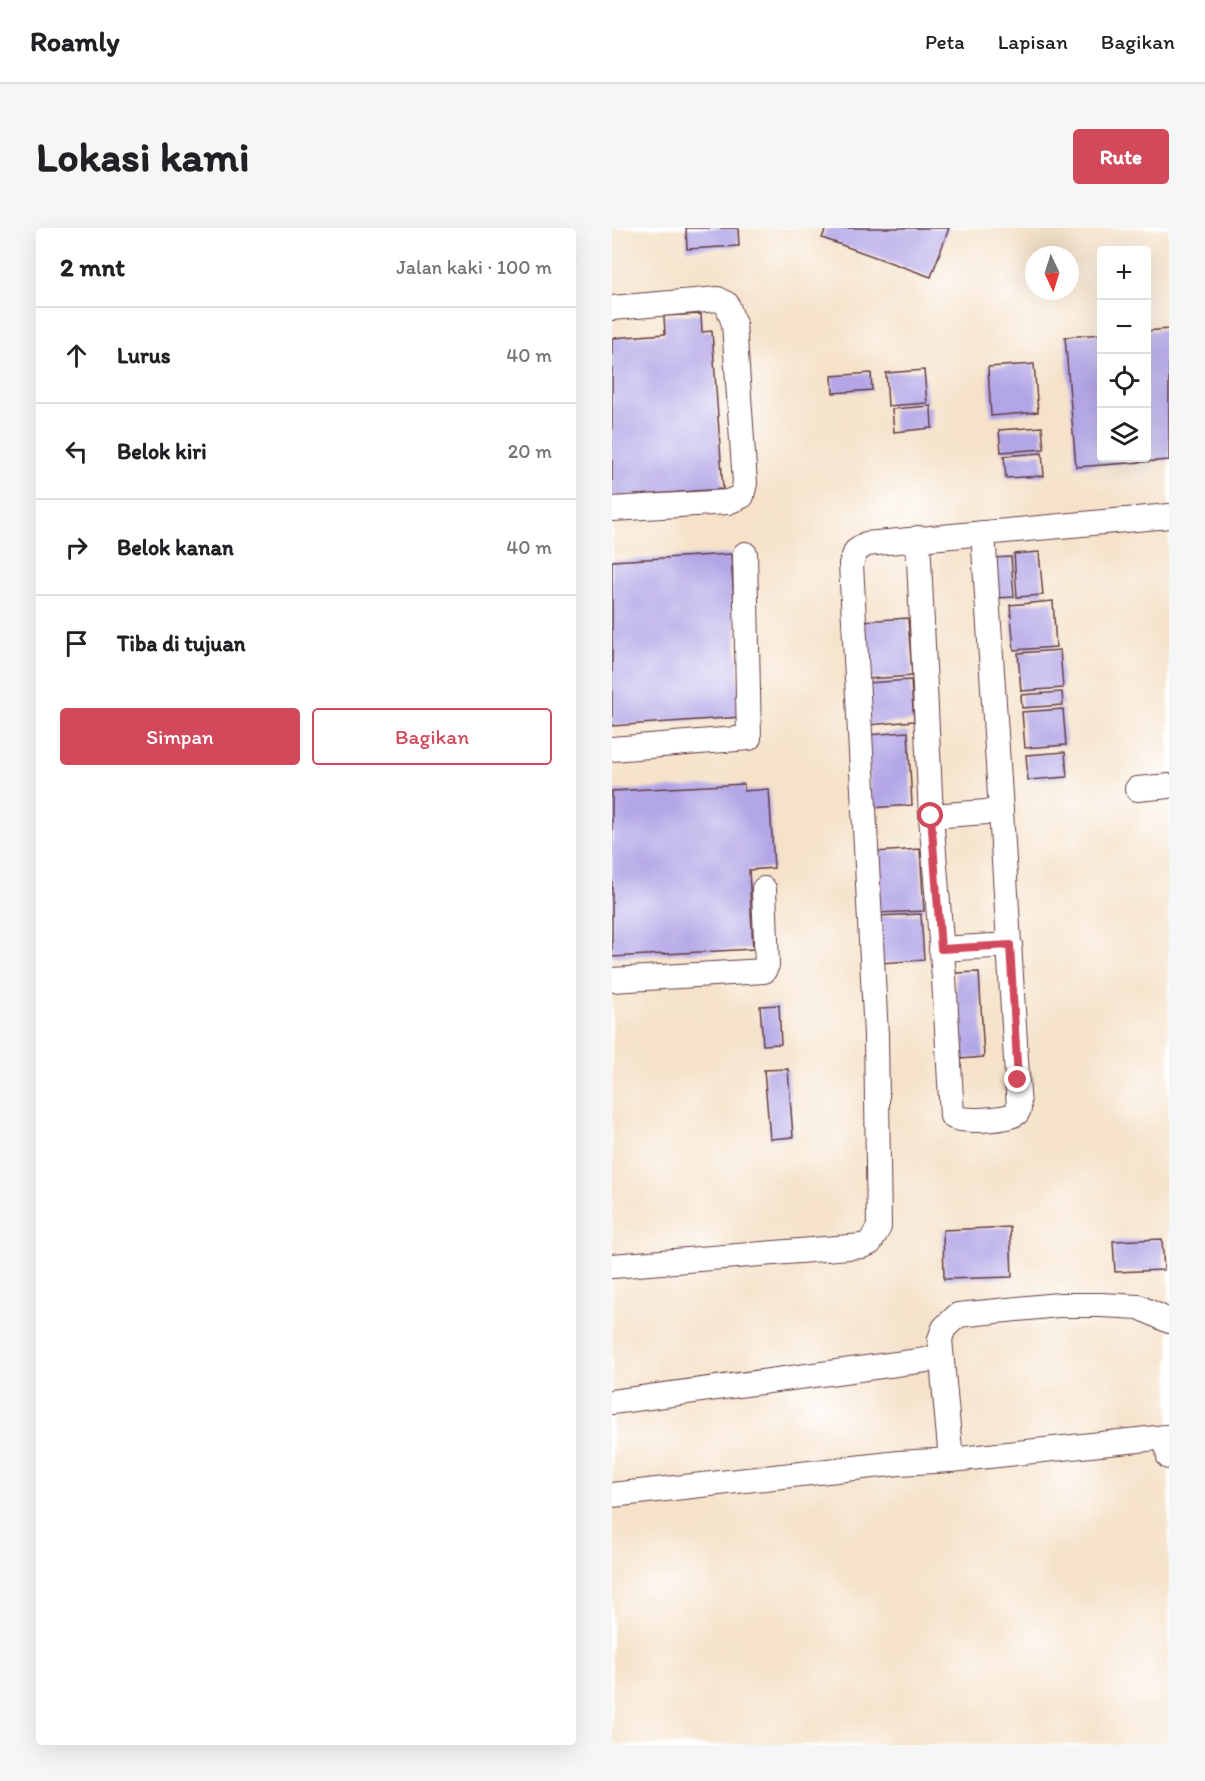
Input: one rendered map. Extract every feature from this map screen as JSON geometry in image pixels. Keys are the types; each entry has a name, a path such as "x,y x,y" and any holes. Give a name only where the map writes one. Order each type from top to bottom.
{"lane":[{"path":"612,308 718,299 727,304 734,324 746,483 742,496 728,502 612,509"},
{"path":"612,1266 855,1247 870,1243 879,1227 876,1046 851,564 856,551 866,544 918,538 1169,516"},
{"path":"918,538 931,816 951,1116 959,1120 1007,1118 1017,1113 1018,1109 1010,945 983,533"},
{"path":"612,749 749,738 745,554"},
{"path":"1137,789 1169,786"},
{"path":"931,816 1001,811"},
{"path":"612,980 764,971 767,965 764,889"},
{"path":"941,949 1010,945"},
{"path":"951,1460 940,1339 948,1323 958,1315 1058,1305 1101,1305 1139,1307 1169,1321"},
{"path":"612,1402 941,1358"},
{"path":"612,1495 899,1462 1168,1444"}],"building":[{"path":"686,228 738,228 739,246 687,249"},
{"path":"826,228 949,228 931,277 822,238"},
{"path":"701,314 702,332 712,331 723,489 612,497 612,338 665,334 664,316"},
{"path":"1169,329 1169,460 1151,461 1151,354 1151,331"},
{"path":"1097,334 1097,462 1142,462 1076,467 1065,337"},
{"path":"1034,364 1038,412 991,416 988,367"},
{"path":"924,370 927,403 888,406 886,373"},
{"path":"871,373 872,390 833,393 832,376"},
{"path":"931,406 932,428 894,432 892,409"},
{"path":"1042,427 1044,449 1001,452 999,430"},
{"path":"1042,453 1044,476 1006,478 1004,456"},
{"path":"1039,552 1043,595 1017,597 1014,554"},
{"path":"731,554 741,717 612,726 612,561"},
{"path":"1011,557 1014,597 995,598 992,558"},
{"path":"1053,601 1056,647 1014,650 1010,605"},
{"path":"908,618 912,676 866,679 863,621"},
{"path":"1060,650 1063,688 1021,691 1018,653"},
{"path":"911,680 914,721 868,725 866,683"},
{"path":"1062,692 1063,705 1022,708 1021,695"},
{"path":"1063,709 1066,745 1025,748 1022,712"},
{"path":"908,732 912,805 871,808 866,735"},
{"path":"1065,752 1067,777 1028,780 1026,755"},
{"path":"744,784 744,791 769,789 774,868 749,870 753,949 612,957 612,791"},
{"path":"920,849 924,911 878,913 875,852"},
{"path":"921,914 924,960 880,963 877,916"},
{"path":"979,972 984,1057 960,1059 955,973"},
{"path":"779,1005 781,1044 763,1045 760,1006"},
{"path":"788,1069 793,1137 770,1139 764,1070"},
{"path":"1010,1227 1012,1277 944,1279 943,1230"},
{"path":"1162,1239 1164,1270 1115,1272 1113,1241"}],"route":[{"path":"931,816 941,949 1010,945 1018,1080"}]}
